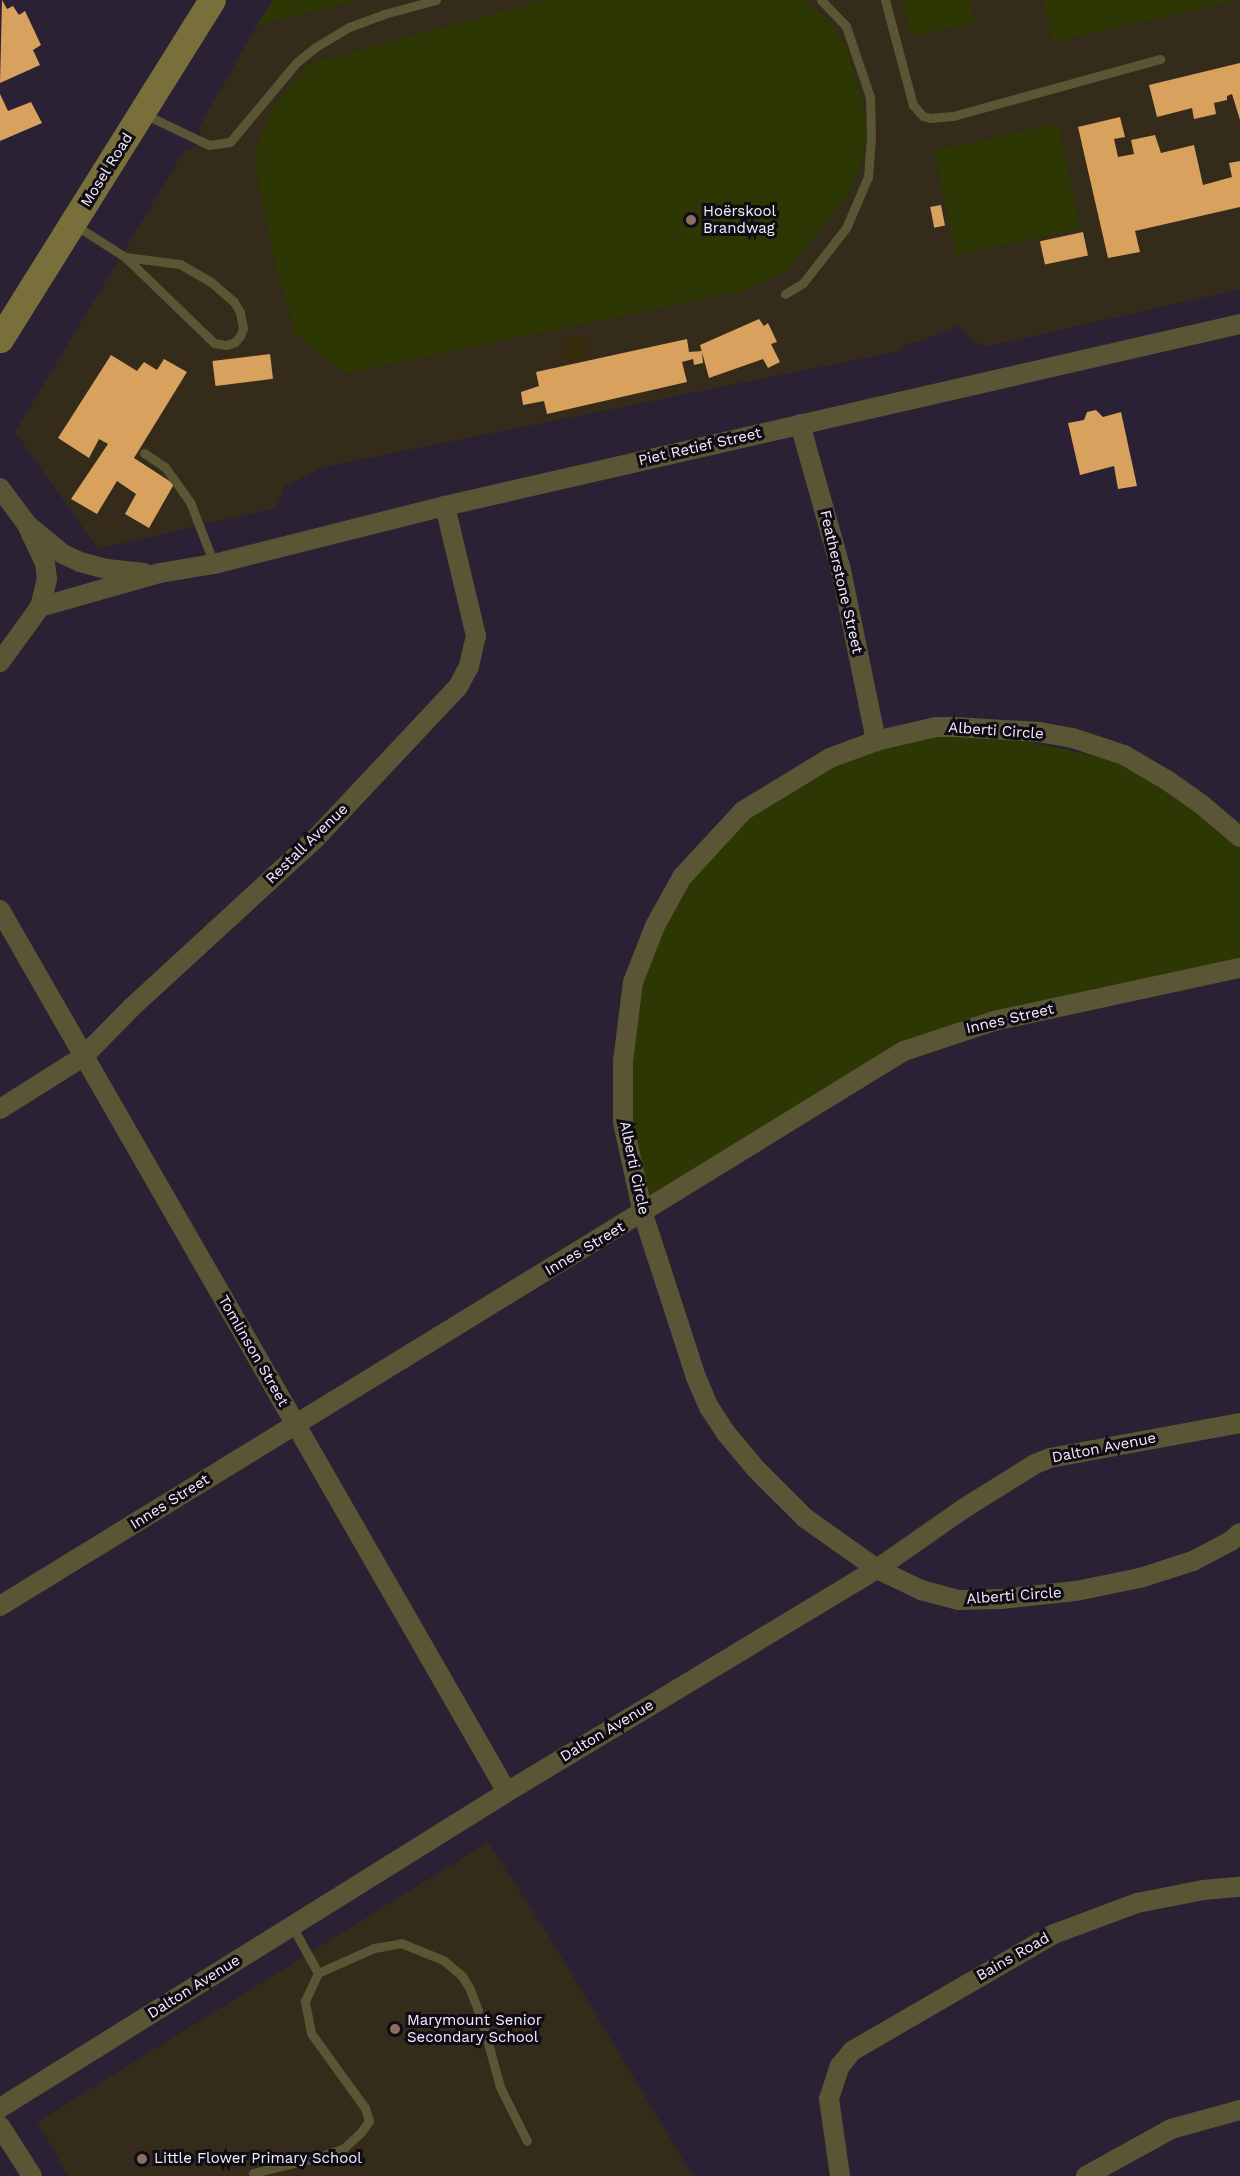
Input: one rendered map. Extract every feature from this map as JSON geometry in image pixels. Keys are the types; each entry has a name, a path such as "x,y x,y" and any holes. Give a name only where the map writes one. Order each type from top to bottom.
{"street":[{"name":"Mosel Road","path":"0,339 212,0"},
{"name":"Piet Retief Street","path":"40,607 160,573 214,564 444,506 1240,324"},
{"name":"Featherstone Street","path":"800,424 841,570 876,741"},
{"name":"Piet Retief Street","path":"0,488 26,524 45,563 47,579 40,607 0,662"},
{"name":"Restall Avenue","path":"0,1109 84,1056 131,1008 316,838 458,687 469,666 476,636 444,506"},
{"name":"Piet Retief Street","path":"26,524 63,554 80,562 107,569 160,573"},
{"name":"Alberti Circle","path":"1240,837 1170,782 1124,755 1073,738 982,727 945,727 876,741 830,758 743,812 682,877 655,926 633,982 623,1061 623,1122 643,1214 696,1377 709,1407 756,1469 805,1518 878,1569 921,1590 959,1600 1001,1599 1076,1591 1140,1578 1193,1561 1231,1541 1240,1533"},
{"name":"Tomlinson Street","path":"0,910 507,1792"},
{"name":"Innes Street","path":"0,1606 643,1214 904,1051 930,1040 994,1021 1240,969"},
{"name":"Dalton Avenue","path":"0,2108 507,1792 878,1569 963,1509 1041,1461 1240,1423"},
{"name":"Bains Road","path":"840,2176 829,2098 840,2066 852,2051 1054,1934 1137,1903 1203,1890 1240,1887"},
{"path":"1086,2176 1171,2129 1240,2110"},
{"path":"0,2126 32,2176"}],"lane":[{"path":"142,113 209,145 230,142 297,62 314,48 349,27 384,14 436,0"},
{"path":"785,294 803,283 846,228 868,177 871,137 870,97 846,26 821,0"},
{"path":"885,0 913,105 923,116 930,118 953,116 1160,59"},
{"path":"73,224 124,257 214,343 226,345 235,342 240,336 243,318 240,312 234,302 211,282 180,264 124,257"},
{"path":"144,453 165,467 186,496 196,512 214,564"},
{"path":"292,1926 318,1973"},
{"path":"253,2173 322,2156 344,2148 362,2132 369,2121 365,2108 311,2033 305,2001 318,1973 374,1948 401,1943 443,1960 462,1976 469,1987 482,2021 500,2087 527,2141"}],"shaded area":[{"name":"Hoërskool Brandwag","path":"363,0 1240,0 1240,289 986,347 973,341 957,326 920,342 904,344 900,351 334,465 321,468 285,486 276,508 98,549 15,432 184,151 193,148 201,136 199,127 257,25"},
{"name":"Marymount Senior Secondary School","path":"488,1842 552,1941 693,2176 68,2176 37,2122"}],"green space":[{"path":"273,0 363,0 257,25"},
{"path":"544,0 805,0 833,24 847,48 863,103 867,134 860,166 848,196 787,271 743,291 345,373 296,335 273,255 254,158 267,120 279,98 309,64"},
{"path":"902,0 968,0 975,23 911,36"},
{"path":"1043,0 1238,0 1054,42"},
{"path":"1058,124 1080,229 956,255 934,150"},
{"path":"933,722 1150,767 1240,828 1240,964 937,1030 644,1207 630,1101 637,981 673,876 831,752"}],"sand":[{"path":"586,335 590,356 565,360 561,340"}],"building":[{"path":"2,0 7,9 13,6 19,15 25,11 41,45 33,50 40,65 0,83"},
{"path":"1240,63 1240,120 1232,94 1227,96 1227,100 1214,103 1216,114 1194,119 1192,108 1157,117 1149,85"},
{"path":"0,94 8,111 31,102 42,123 0,141"},
{"path":"1120,117 1125,137 1114,139 1118,157 1134,154 1131,140 1155,135 1161,153 1194,145 1203,185 1232,177 1229,163 1240,161 1240,207 1135,231 1140,252 1108,258 1078,127"},
{"path":"941,205 945,226 934,228 930,207"},
{"path":"1083,232 1088,255 1045,265 1040,241"},
{"path":"759,319 764,326 768,323 777,342 771,344 780,362 768,368 763,359 709,378 700,345"},
{"path":"687,339 689,352 702,351 703,363 694,365 693,359 682,362 687,382 547,414 544,401 523,405 521,392 539,386 536,372"},
{"path":"270,354 273,379 215,386 212,361"},
{"path":"111,355 137,371 144,362 157,370 164,359 187,372 134,458 174,484 149,528 125,514 136,494 117,481 97,514 71,499 108,444 99,439 89,458 58,438"},
{"path":"1096,410 1103,417 1121,412 1137,486 1118,489 1114,466 1080,475 1068,423 1084,420 1087,412"}],"place":[{"name":"Hoërskool Brandwag","path":"691,220"},
{"name":"Marymount Senior Secondary School","path":"395,2029"},
{"name":"Little Flower Primary School","path":"142,2159"}]}
